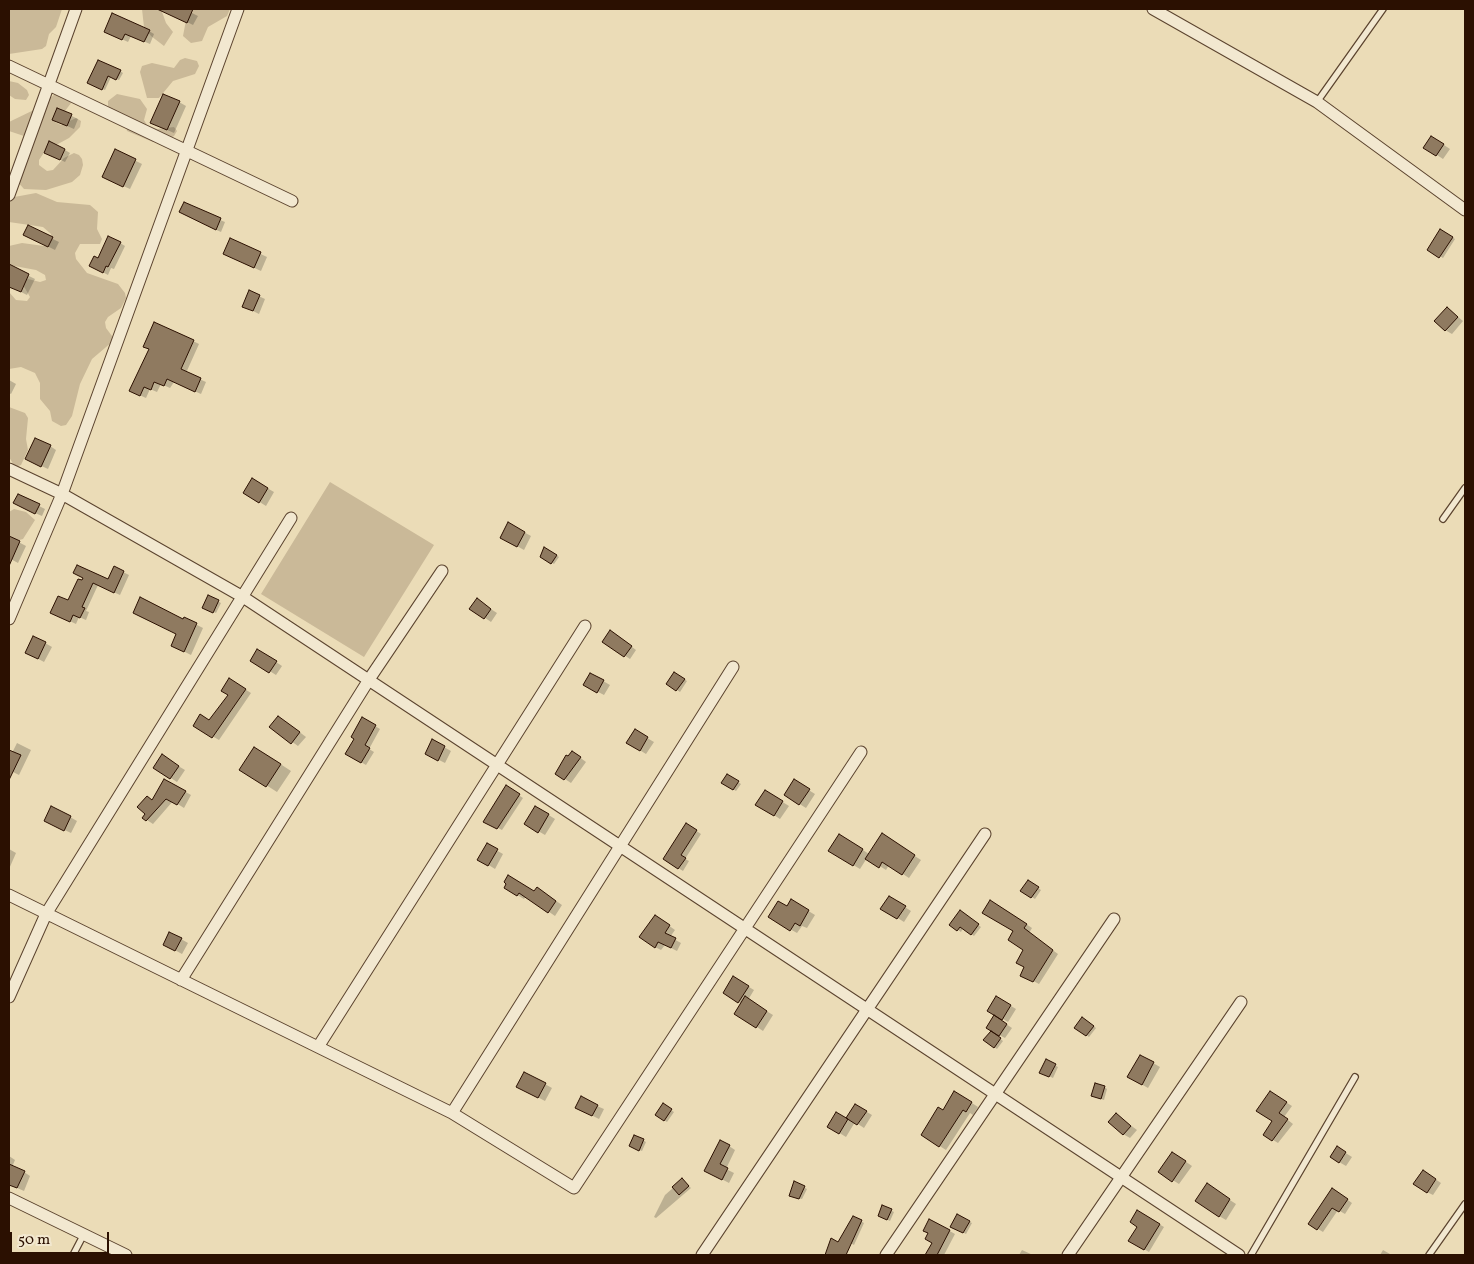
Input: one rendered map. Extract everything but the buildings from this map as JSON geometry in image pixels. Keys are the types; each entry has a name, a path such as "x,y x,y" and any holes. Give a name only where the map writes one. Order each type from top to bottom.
{"street":[{"path":"9,195 76,9"},
{"path":"9,619 62,494 238,9"},
{"path":"1153,9 1317,102 1465,210"},
{"path":"9,66 292,201"},
{"path":"9,469 62,494 243,597 370,678 1239,1255"},
{"path":"9,997 46,914 291,518"},
{"path":"181,980 370,678 442,571"},
{"path":"318,1047 584,626"},
{"path":"452,1113 733,667"},
{"path":"9,895 452,1113 574,1188 861,752"},
{"path":"702,1255 985,834"},
{"path":"886,1255 1114,919"},
{"path":"1068,1255 1241,1002"},
{"path":"9,1198 126,1255"}],"lane":[{"path":"1317,102 1383,9"},
{"path":"1443,519 1465,488"},
{"path":"1251,1255 1355,1078"},
{"path":"1429,1255 1465,1204"},
{"path":"73,1255 84,1234"}],"shaded area":[{"path":"9,9 62,9 56,27 49,34 46,46 42,49 9,54"},
{"path":"142,9 161,9 166,23 173,32 164,46 151,36 144,27"},
{"path":"186,9 230,9 227,16 208,27 202,41 191,43 183,36 187,15"},
{"path":"185,58 197,61 199,66 195,74 173,81 159,98 147,98 140,72 142,66 152,63 174,68 180,60"},
{"path":"9,81 18,83 27,90 29,95 26,100 15,99 9,95"},
{"path":"56,93 70,98 71,103 65,111 56,117 55,122 61,125 76,118 81,121 80,127 69,138 45,151 39,160 39,165 47,171 53,170 64,158 74,153 82,159 83,165 80,175 72,182 46,190 24,189 17,181 27,137 9,131 9,122 40,107"},
{"path":"117,94 140,99 147,109 144,120 147,125 157,129 174,127 177,131 174,136 164,142 153,142 127,131 125,120 108,106 108,101"},
{"path":"36,193 57,202 90,205 98,212 97,229 102,239 100,244 80,244 75,253 76,259 87,273 118,284 125,293 126,298 121,308 108,317 105,322 106,328 112,336 112,342 92,359 80,384 72,416 66,425 61,426 52,421 50,411 40,399 40,383 35,373 21,367 9,369 9,292 16,300 27,301 30,297 22,283 24,278 40,282 46,280 45,275 36,270 9,265 9,246 22,243 44,246 49,244 52,239 51,234 43,227 9,222 9,198"},
{"path":"9,407 25,413 28,418 26,439 28,450 21,465 15,467 9,457"},
{"path":"330,482 434,545 364,657 261,594"},
{"path":"14,509 26,512 35,520 23,539 12,542 9,540 9,512"}]}
